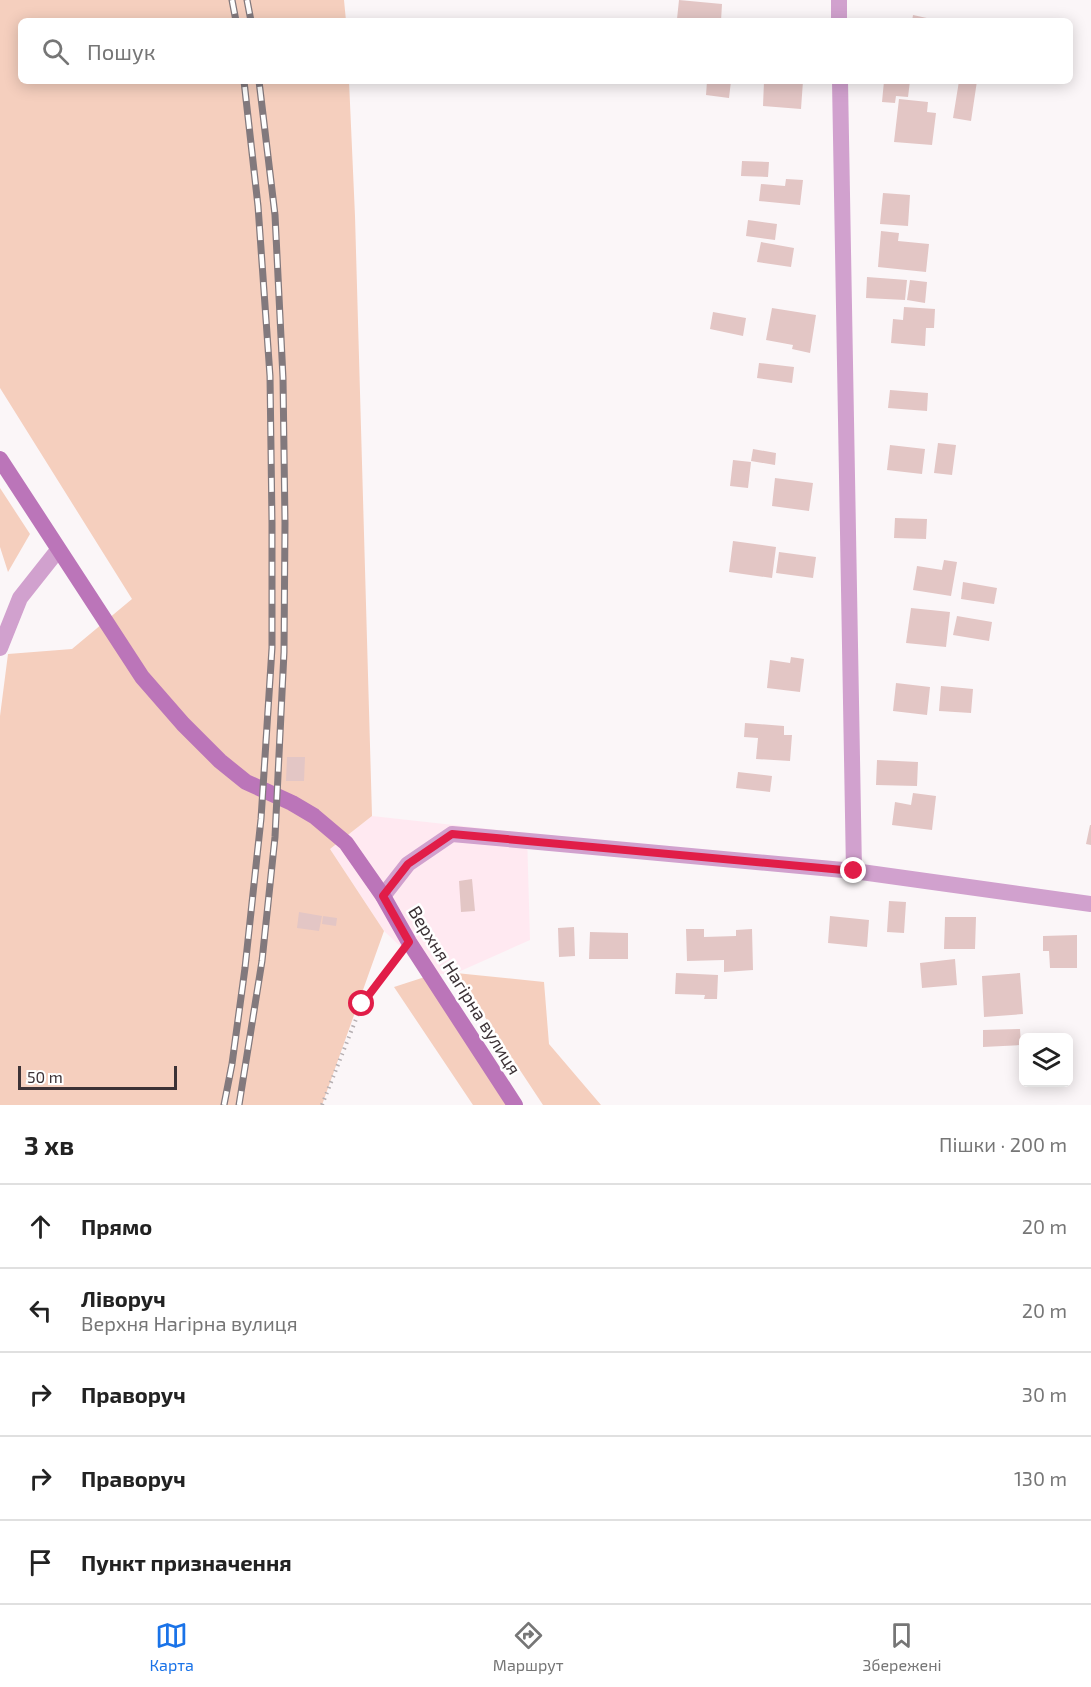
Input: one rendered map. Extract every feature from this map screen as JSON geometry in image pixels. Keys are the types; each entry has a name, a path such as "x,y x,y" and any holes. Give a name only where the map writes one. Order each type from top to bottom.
{"main road":[{"name":"Верхня Нагірна вулиця","path":"0,459 142,677 183,724 220,761 246,782 314,816 346,843 383,896 409,942 515,1105"}],"street":[{"path":"839,0 839,18"},
{"path":"840,84 854,871"},
{"path":"0,648 20,598 58,550"},
{"path":"383,896 408,864 452,834 854,871 1091,904"}],"path":[{"path":"322,1105 362,1004 409,942"}],"shaded area":[{"path":"0,0 344,0 346,18 18,18 18,84 349,84 372,816 330,849 384,931 322,1105 0,1105 0,716 8,654 72,649 132,599 0,388"},
{"path":"0,488 30,534 8,572 0,547"},
{"path":"372,816 527,833 530,940 456,973 431,975 384,931 330,849"},
{"path":"456,973 544,982 549,1044 601,1105 543,1105"},
{"path":"431,975 515,1105 473,1105 394,987"}],"building":[{"path":"679,0 722,4 721,18 677,18"},
{"path":"707,84 731,84 729,98 706,95"},
{"path":"764,84 803,84 801,109 763,106"},
{"path":"884,84 910,84 908,97 896,96 895,103 882,102"},
{"path":"959,84 977,84 971,121 953,118"},
{"path":"899,99 928,102 927,112 936,113 932,145 894,142"},
{"path":"742,161 769,162 768,177 741,176"},
{"path":"786,179 803,180 800,205 759,201 761,184 785,186"},
{"path":"883,193 910,195 908,226 880,224"},
{"path":"748,220 777,224 775,240 746,236"},
{"path":"881,231 899,233 898,241 929,244 926,272 878,267"},
{"path":"761,242 794,248 791,267 757,262"},
{"path":"867,277 907,280 905,300 866,298"},
{"path":"910,280 927,282 925,303 907,300"},
{"path":"904,307 935,309 934,328 926,328 925,346 891,343 893,319 903,320"},
{"path":"772,308 816,315 810,353 792,349 793,345 766,340"},
{"path":"713,312 746,318 743,336 710,329"},
{"path":"759,363 794,367 792,383 757,378"},
{"path":"890,390 928,393 927,411 888,408"},
{"path":"938,443 956,445 952,475 934,473"},
{"path":"890,445 925,449 922,474 887,470"},
{"path":"753,449 776,453 775,465 751,461"},
{"path":"733,460 751,462 748,488 730,486"},
{"path":"775,478 813,483 809,511 772,506"},
{"path":"895,518 927,519 926,539 894,538"},
{"path":"733,541 776,547 772,578 729,572"},
{"path":"779,552 816,557 813,578 776,573"},
{"path":"944,560 957,562 951,596 913,590 917,566 942,570"},
{"path":"963,582 997,588 994,604 961,599"},
{"path":"911,608 950,612 946,647 906,643"},
{"path":"957,616 992,622 989,641 953,635"},
{"path":"791,657 804,659 800,692 767,688 770,660 790,663"},
{"path":"896,683 930,687 927,715 893,711"},
{"path":"941,686 973,689 971,713 939,711"},
{"path":"745,723 784,726 784,735 792,735 790,761 756,759 758,738 744,737"},
{"path":"287,757 305,757 304,781 286,781"},
{"path":"877,760 918,762 917,786 876,785"},
{"path":"738,772 772,776 770,792 736,788"},
{"path":"913,793 936,796 932,830 892,825 895,802 911,805"},
{"path":"1091,825 1091,845 1086,844"},
{"path":"472,879 475,911 461,912 459,881"},
{"path":"889,901 906,902 904,933 887,932"},
{"path":"299,912 322,916 319,931 297,928"},
{"path":"323,916 337,918 336,926 322,924"},
{"path":"830,916 869,920 867,947 828,943"},
{"path":"945,917 976,917 975,949 944,949"},
{"path":"574,927 575,956 559,957 558,928"},
{"path":"686,929 704,929 704,937 736,936 736,930 752,929 753,970 724,972 724,960 687,961"},
{"path":"590,932 628,933 628,959 589,959"},
{"path":"1077,935 1077,968 1050,968 1049,951 1043,951 1043,936"},
{"path":"955,959 957,985 922,988 920,963"},
{"path":"676,973 718,975 717,999 704,999 705,995 675,994"},
{"path":"1020,973 1023,1014 984,1017 982,976"},
{"path":"1020,1029 1019,1045 983,1047 983,1030"}],"railway":[{"path":"232,0 235,18"},
{"path":"247,0 250,18"},
{"path":"224,1105 245,968 261,819 272,648 270,376 258,206 244,84"},
{"path":"239,1105 262,961 275,837 284,652 283,378 275,215 259,84"}],"route":[{"path":"362,1004 409,942 383,896 408,864 452,834 854,871"}]}
